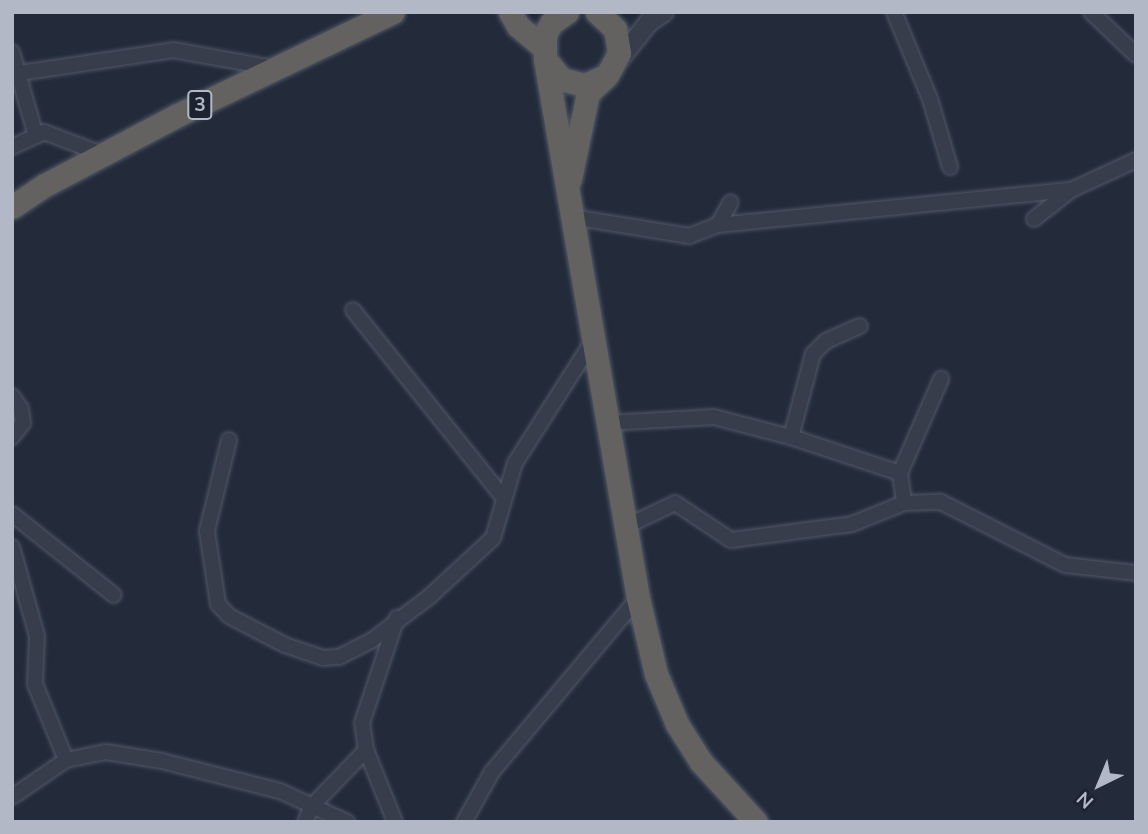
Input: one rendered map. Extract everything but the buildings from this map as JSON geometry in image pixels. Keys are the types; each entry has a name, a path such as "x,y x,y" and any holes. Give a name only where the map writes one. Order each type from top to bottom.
{"highway":[{"name":"3","path":"12,207 102,154 393,12"},
{"path":"510,12 544,53 561,79 572,84 597,82 611,70"},
{"path":"567,12 551,23 544,53 638,598 656,674 677,724 723,790 756,822"},
{"path":"568,188 588,93 611,70 619,41 615,29 597,12"}],"street":[{"path":"611,70 649,22 664,12"},
{"path":"894,12 930,99 950,167"},
{"path":"1091,12 1136,55"},
{"path":"20,72 173,50 278,69"},
{"path":"12,52 20,72 36,136"},
{"path":"12,148 44,132 102,154"},
{"path":"1034,219 1071,190 1136,160"},
{"path":"718,225 1071,190"},
{"path":"572,217 676,236 706,233 718,225 731,202"},
{"path":"353,310 502,496"},
{"path":"791,437 813,354 825,341 860,326"},
{"path":"229,440 207,531 218,604 229,616 285,645 323,658 355,651 436,592 493,538 501,522 502,496 515,463 595,338"},
{"path":"904,503 900,473 941,379"},
{"path":"12,396 21,409 23,423 12,437"},
{"path":"607,424 714,417 791,437 900,473"},
{"path":"625,527 675,503 731,540 852,524 904,503 941,502 1065,565 1136,573"},
{"path":"12,514 114,596"},
{"path":"12,547 37,636 35,684 66,760"},
{"path":"464,822 492,772 638,598"},
{"path":"396,822 366,750 365,711 397,618"},
{"path":"305,822 312,806 366,750"},
{"path":"12,797 66,760 106,752 133,755 222,775 312,806 347,822"}]}
